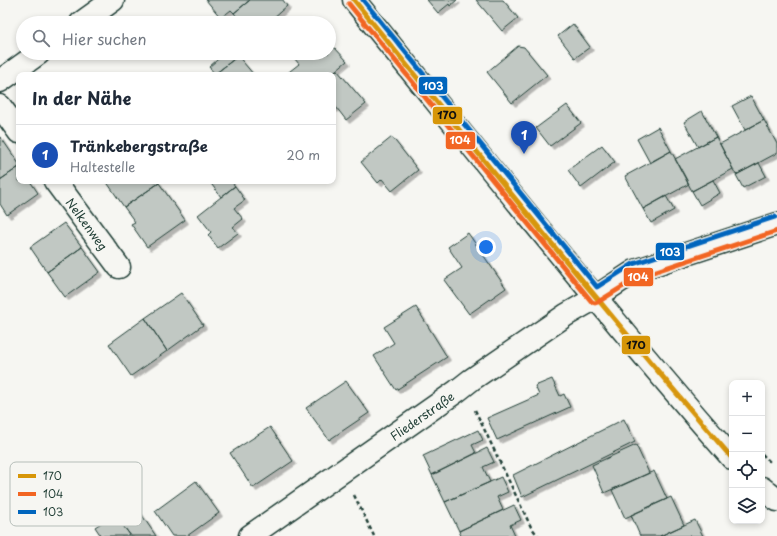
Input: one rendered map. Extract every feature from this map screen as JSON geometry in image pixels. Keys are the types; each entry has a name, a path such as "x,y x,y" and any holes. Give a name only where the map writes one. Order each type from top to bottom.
{"street":[{"path":"91,16 113,0"},
{"path":"354,0 595,296 729,455"},
{"path":"0,81 29,60"},
{"path":"0,106 16,128"},
{"name":"Nelkenweg","path":"57,184 119,267"},
{"name":"Fliederstraße","path":"250,536 457,391 477,375 635,270 777,224"},
{"path":"765,490 777,500"}],"path":[{"path":"457,391 476,412 531,527 538,536"},
{"path":"343,471 374,536"}],"building":[{"path":"206,0 250,0 234,13 231,10 224,16 219,16"},
{"path":"250,0 283,0 287,6 275,16 236,16 234,13"},
{"path":"427,0 457,0 450,6 449,4 438,13"},
{"path":"476,0 503,0 518,18 502,31"},
{"path":"573,24 590,47 575,58 558,36"},
{"path":"518,46 524,47 547,75 512,103 487,72"},
{"path":"336,49 347,61 334,72 289,72 299,64 296,60 336,60"},
{"path":"217,60 233,60 218,72 213,72 209,67"},
{"path":"233,60 241,60 251,72 218,72"},
{"path":"337,70 366,104 346,120 336,107 336,72 334,72"},
{"path":"751,96 764,120 745,130 732,106"},
{"path":"567,105 581,123 550,146 536,128"},
{"path":"702,111 716,137 698,147 684,122"},
{"path":"764,120 777,144 777,153 736,175 720,144"},
{"path":"658,127 671,151 650,163 637,139"},
{"path":"0,136 16,160 16,169 0,180"},
{"path":"392,137 418,170 392,191 382,179 378,183 361,162"},
{"path":"716,137 733,169 692,191 675,159"},
{"path":"602,145 615,162 581,188 568,170"},
{"path":"671,151 689,184 643,209 625,176"},
{"path":"759,163 766,176 743,188 736,175"},
{"path":"16,169 16,184 32,184 38,193 7,215 0,204 0,180"},
{"path":"713,180 720,193 700,205 692,191"},
{"path":"108,184 158,184 124,207"},
{"path":"160,184 185,220 147,247 131,224 135,222 124,207"},
{"path":"211,184 233,184 235,186 221,197"},
{"path":"235,186 245,200 234,208 243,219 233,227 238,233 218,248 208,235 211,232 198,215"},
{"path":"666,196 674,210 651,223 643,209"},
{"path":"64,223 82,247 47,272 30,247"},
{"path":"468,233 506,288 469,314 444,280 462,268 448,247"},
{"path":"82,247 100,272 65,297 47,272"},
{"path":"181,293 203,325 167,351 145,318"},
{"path":"416,307 447,357 396,390 374,356 394,343 384,327"},
{"path":"145,318 167,351 131,376 109,344"},
{"path":"552,379 560,396 564,394 570,407 497,440 487,418 539,395 535,386"},
{"path":"346,381 369,413 329,440 306,408"},
{"path":"624,419 635,442 522,497 513,475"},
{"path":"270,427 293,461 253,488 230,453"},
{"path":"478,430 483,440 472,445 476,453 432,475 423,456"},
{"path":"636,445 649,473 604,493 592,465"},
{"path":"487,448 494,462 483,467 490,482 445,502 432,475"},
{"path":"654,471 667,499 625,518 612,490"},
{"path":"501,477 508,492 497,497 503,510 459,531 445,502"},
{"path":"196,481 219,513 187,536 172,536 155,511"},
{"path":"671,497 684,525 660,536 640,536 631,515"},
{"path":"514,505 521,520 510,525 515,536 461,536 459,531"},
{"path":"142,515 156,536 131,536 123,526 142,526"},
{"path":"695,520 703,536 660,536 684,525"},
{"path":"123,526 131,536 101,536 95,527"}],"transit line":[{"name":"170","path":"354,0 588,288 729,454"},
{"name":"103","path":"363,0 597,287 633,264 775,217"},
{"name":"104","path":"349,4 592,302 598,302 638,277 777,231"}],"place":[{"name":"Tränkebergstraße","path":"524,154"}]}
